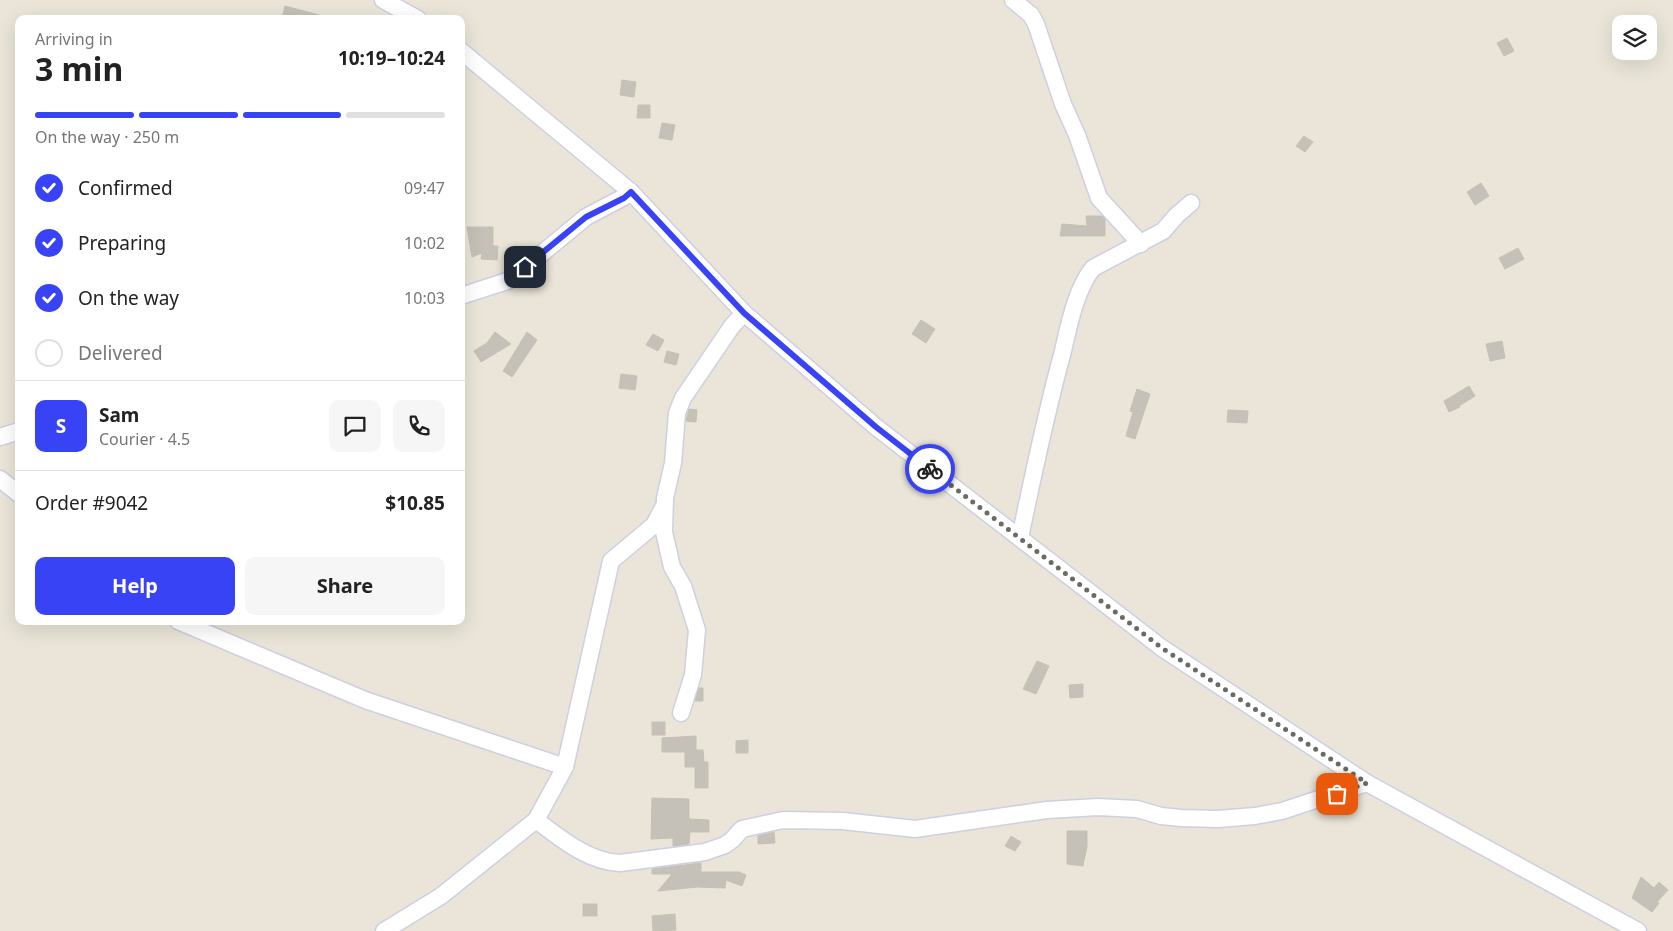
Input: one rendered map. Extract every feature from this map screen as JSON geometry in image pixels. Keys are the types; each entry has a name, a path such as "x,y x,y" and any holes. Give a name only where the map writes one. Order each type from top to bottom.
{"street":[{"path":"382,0 410,15"},
{"path":"1013,0 1030,14 1036,24 1063,104 1077,135 1099,198 1141,244"},
{"path":"465,54 631,192 744,313 876,427 1162,648 1367,783 1638,931"},
{"path":"465,295 510,280 586,217 624,198 631,192"},
{"path":"1020,538 1045,416 1070,320 1085,278 1093,268 1163,231 1191,203"},
{"path":"681,712 692,675 697,630 683,586 672,567 664,532 664,498 673,463 676,413 683,398 732,326 744,313"},
{"path":"0,437 15,432"},
{"path":"0,479 15,491"},
{"path":"384,931 442,896 536,820 565,767 611,561 654,525 664,506"},
{"path":"187,625 365,700 565,767"},
{"path":"536,820 588,854 606,863 620,863 705,852 725,845 742,830 784,820 843,821 915,828 1048,810 1098,807 1138,809 1161,816 1181,818 1218,819 1282,811 1367,783"}],"building":[{"path":"285,6 319,15 283,15"},
{"path":"1507,38 1514,51 1504,56 1497,43"},
{"path":"622,80 636,82 634,97 620,95"},
{"path":"638,105 650,105 650,118 637,118"},
{"path":"662,123 675,125 672,140 659,138"},
{"path":"1304,136 1313,142 1305,152 1296,146"},
{"path":"1481,183 1489,196 1475,205 1467,192"},
{"path":"1086,216 1102,216 1105,219 1105,236 1060,236 1062,224 1087,226"},
{"path":"467,227 493,227 493,246 498,246 497,260 481,259 482,253 472,257"},
{"path":"1518,248 1524,259 1505,269 1499,258"},
{"path":"921,320 935,329 926,343 912,334"},
{"path":"495,332 511,344 481,362 474,351 487,343"},
{"path":"527,332 537,340 512,377 503,371"},
{"path":"653,334 664,340 658,351 646,345"},
{"path":"1502,341 1505,358 1490,361 1486,344"},
{"path":"667,351 679,354 676,365 664,362"},
{"path":"621,374 637,376 635,390 619,388"},
{"path":"1469,386 1475,396 1460,407 1449,412 1444,401"},
{"path":"1137,389 1150,394 1135,439 1126,436 1133,412 1130,411"},
{"path":"689,409 697,410 696,422 686,421"},
{"path":"1228,410 1248,411 1247,423 1227,422"},
{"path":"1037,661 1049,666 1036,694 1023,689"},
{"path":"1083,684 1083,697 1070,698 1069,685"},
{"path":"699,688 703,688 703,701 695,701"},
{"path":"652,722 665,722 665,735 652,735"},
{"path":"696,736 696,750 703,750 704,762 708,762 708,788 695,788 695,767 685,767 685,752 662,752 662,738"},
{"path":"748,740 748,753 736,753 736,741"},
{"path":"652,798 689,799 689,819 709,820 709,832 690,832 689,844 673,846 673,838 651,839"},
{"path":"1067,831 1087,831 1087,846 1083,866 1067,864"},
{"path":"774,832 775,843 758,844 758,836"},
{"path":"1011,836 1021,842 1015,851 1005,846"},
{"path":"701,863 701,872 739,872 746,875 742,886 726,880 725,888 697,887 658,891 672,874 652,874 652,869"},
{"path":"1641,877 1654,888 1659,882 1668,890 1657,902 1659,903 1652,912 1632,898"},
{"path":"583,904 597,904 597,916 583,916"},
{"path":"675,914 676,930 653,931 652,916"}],"way so far":[{"path":"930,469 1162,648 1367,783 1337,794"}],"route":[{"path":"525,267 586,217 624,198 631,192 744,313 876,427 930,469"}]}
